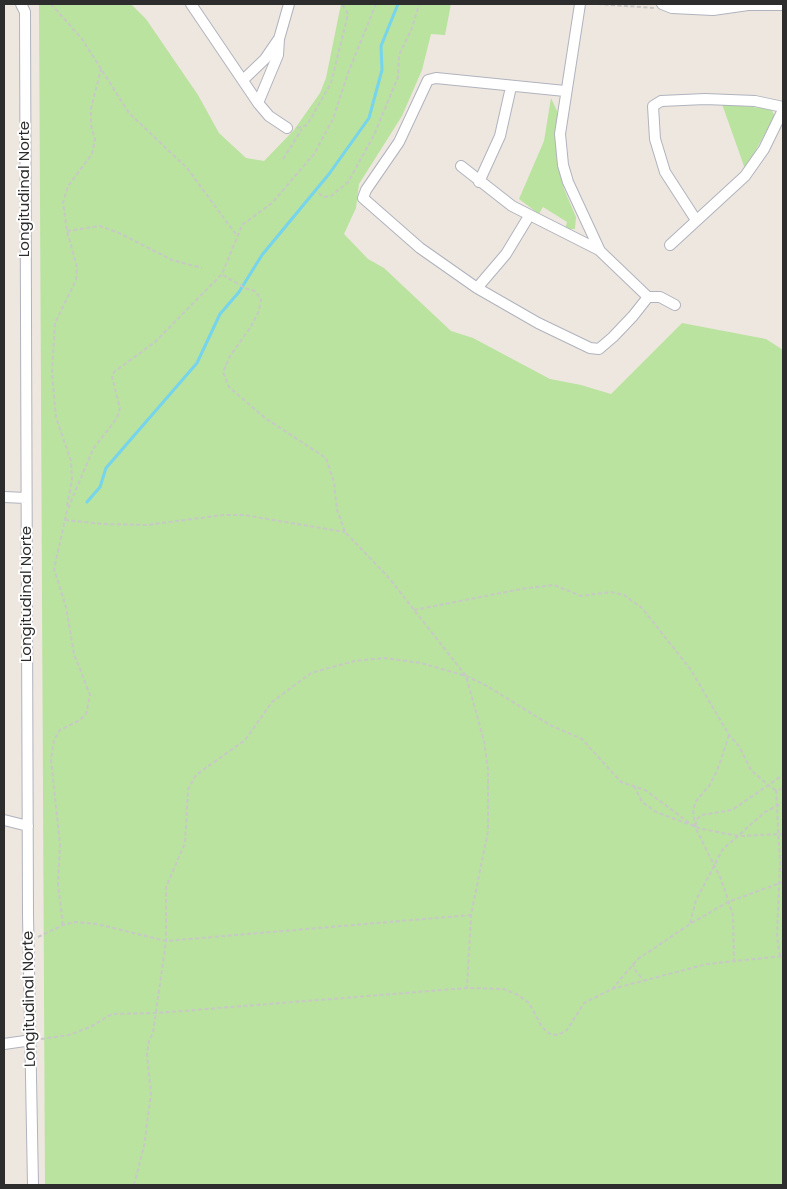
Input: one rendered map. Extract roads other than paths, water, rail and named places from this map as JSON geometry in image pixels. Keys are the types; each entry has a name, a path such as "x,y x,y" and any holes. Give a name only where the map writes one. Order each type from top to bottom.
{"street":[{"name":"Longitudinal Norte","path":"21,4 25,12 28,826 33,1185"},
{"path":"191,4 258,103 269,116 287,128"},
{"path":"258,103 278,55 279,39 289,4"},
{"path":"580,4 574,48 565,91 560,134 562,166 583,218 600,251"},
{"path":"662,4 672,8 713,10 746,4 783,5"},
{"path":"243,80 265,59 279,39"},
{"path":"565,91 436,78 428,80 399,142 364,194 367,204 393,226 477,288 538,323 590,348 599,349 613,337 648,297"},
{"path":"479,182 500,136 511,86"},
{"path":"670,246 696,220 722,200 745,176 768,143 783,109 756,101 705,99 661,101 653,106 654,139 665,172 696,220"},
{"path":"461,166 479,182 529,216 600,251 648,297 660,297 675,304"},
{"path":"477,288 506,254 529,216"},
{"path":"567,234 577,233 581,230 583,218"},
{"path":"4,497 26,498"},
{"path":"4,820 28,826"},
{"path":"4,1044 32,1040"}],"waterway":[{"path":"87,502 100,487 106,468 197,363 220,314 239,292 262,255 329,174 369,118 382,70 381,46 398,4"}]}
